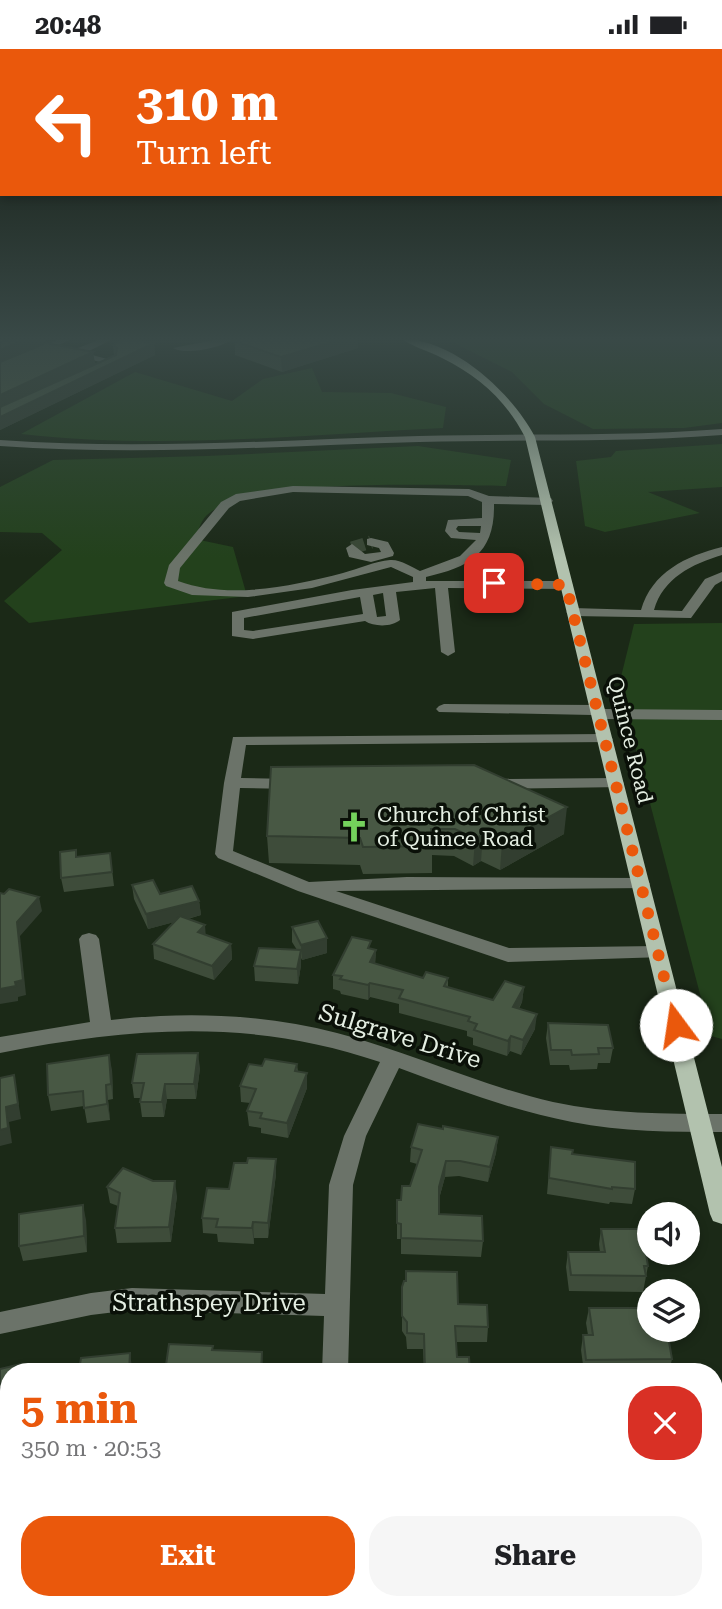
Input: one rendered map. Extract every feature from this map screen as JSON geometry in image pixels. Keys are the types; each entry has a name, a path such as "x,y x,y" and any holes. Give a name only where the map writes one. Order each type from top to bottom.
{"main road":[{"name":"Quince Road","path":"518,412 522,416 537,459 657,952 711,1123 722,1214"}],"street":[{"path":"0,443 122,451 530,437 635,439 722,432"},
{"path":"386,560 311,585 256,592 196,593 171,583 174,568 217,513 236,498 293,489 351,489 469,493 488,500 547,501"},
{"path":"389,590 393,620 374,621 367,617 253,635 237,633 237,615 389,590 459,562 475,550 485,537 488,500"},
{"path":"485,537 455,535 451,529 452,523 458,521 487,522"},
{"path":"371,542 388,547 386,560"},
{"path":"352,548 351,552 358,557 386,560 419,580 441,584 566,585"},
{"path":"647,612 649,602 659,584 673,571 722,551"},
{"path":"573,612 687,615 710,582 722,576"},
{"path":"441,584 448,652"},
{"path":"366,593 370,614 367,617"},
{"path":"444,709 722,715"},
{"path":"605,739 239,740 224,854 305,887 508,955 657,952"},
{"path":"232,783 311,784"},
{"path":"478,784 616,783"},
{"path":"305,887 407,883 641,884"},
{"path":"89,939 101,1026"},
{"name":"Sulgrave Drive","path":"0,1045 101,1026 196,1022 252,1025 328,1038 551,1110 614,1120 711,1123"},
{"path":"335,1363 339,1206 344,1166 393,1058"},
{"name":"Strathspey Drive","path":"0,1323 91,1304 132,1299 337,1305"}],"green space":[{"path":"62,412 445,412 443,428 232,440 126,441 21,434"},
{"path":"559,412 722,412 722,423 684,428 593,429"},
{"path":"722,444 722,487 648,492 700,513 605,532 585,526 576,461 611,457 616,451"},
{"path":"418,446 511,460 506,486 349,486 263,494 230,503 205,517 195,539 233,547 247,596 29,623 4,601 62,550 42,533 0,532 0,487 53,460"},
{"path":"722,623 722,1039 711,1036 619,685 634,624"}],"building":[{"path":"474,765 567,807 502,843 483,834 475,839 455,829 431,829 433,846 363,847 360,838 267,836 271,767"},
{"path":"76,850 76,857 110,853 112,872 61,878 60,852"},
{"path":"153,880 160,894 192,886 199,901 146,914 132,885"},
{"path":"9,889 39,897 17,922 23,980 15,982 16,986 0,989 0,893 4,894"},
{"path":"180,916 205,925 198,932 231,944 212,966 153,944"},
{"path":"318,921 327,938 301,945 292,927"},
{"path":"352,937 371,941 368,948 376,950 370,962 423,978 426,972 448,978 444,986 493,1000 505,981 524,987 513,1007 537,1014 523,1040 511,1036 508,1041 474,1030 477,1024 468,1021 470,1017 399,998 403,990 340,979 342,976 333,975"},
{"path":"259,948 301,950 297,969 254,966"},
{"path":"548,1023 608,1025 613,1048 598,1048 599,1054 572,1055 571,1050 551,1050"},
{"path":"198,1053 194,1084 165,1084 162,1102 140,1102 144,1083 132,1083 137,1054"},
{"path":"109,1055 111,1084 106,1085 107,1104 84,1108 83,1091 48,1095 47,1064"},
{"path":"265,1059 297,1064 295,1071 307,1073 287,1123 260,1118 262,1113 247,1111 256,1089 240,1086 249,1064 262,1066"},
{"path":"14,1075 18,1104 6,1107 8,1128 0,1130 0,1078"},
{"path":"418,1124 498,1137 490,1167 446,1161 439,1187 439,1214 482,1216 483,1241 401,1238 401,1224 397,1223 397,1200 401,1200 402,1186 410,1186 422,1150 411,1147"},
{"path":"551,1147 573,1150 572,1154 635,1162 635,1189 612,1189 549,1178"},
{"path":"248,1158 276,1159 268,1223 253,1222 252,1228 216,1227 218,1219 202,1218 207,1188 229,1189 234,1163 247,1163"},
{"path":"123,1168 153,1181 175,1181 169,1227 115,1228 120,1193 107,1187"},
{"path":"83,1205 84,1236 19,1246 19,1214"},
{"path":"601,1229 637,1229 637,1265 648,1265 644,1266 646,1276 571,1275 568,1252 605,1252"},
{"path":"406,1271 457,1272 458,1304 487,1305 488,1327 455,1326 457,1357 469,1357 469,1363 425,1363 424,1334 407,1333 407,1322 402,1316 402,1287 406,1281"},
{"path":"589,1308 637,1308 637,1342 669,1342 672,1359 586,1360 583,1335 593,1335"},
{"path":"169,1344 213,1346 212,1350 262,1352 261,1363 166,1363"},
{"path":"130,1353 129,1363 80,1363 81,1358"}],"tunnel":[{"path":"352,548 371,542"}],"place":[{"name":"Church of Christ of Quince Road","path":"354,827"}],"route":[{"path":"494,583 566,585 676,1025"}]}
